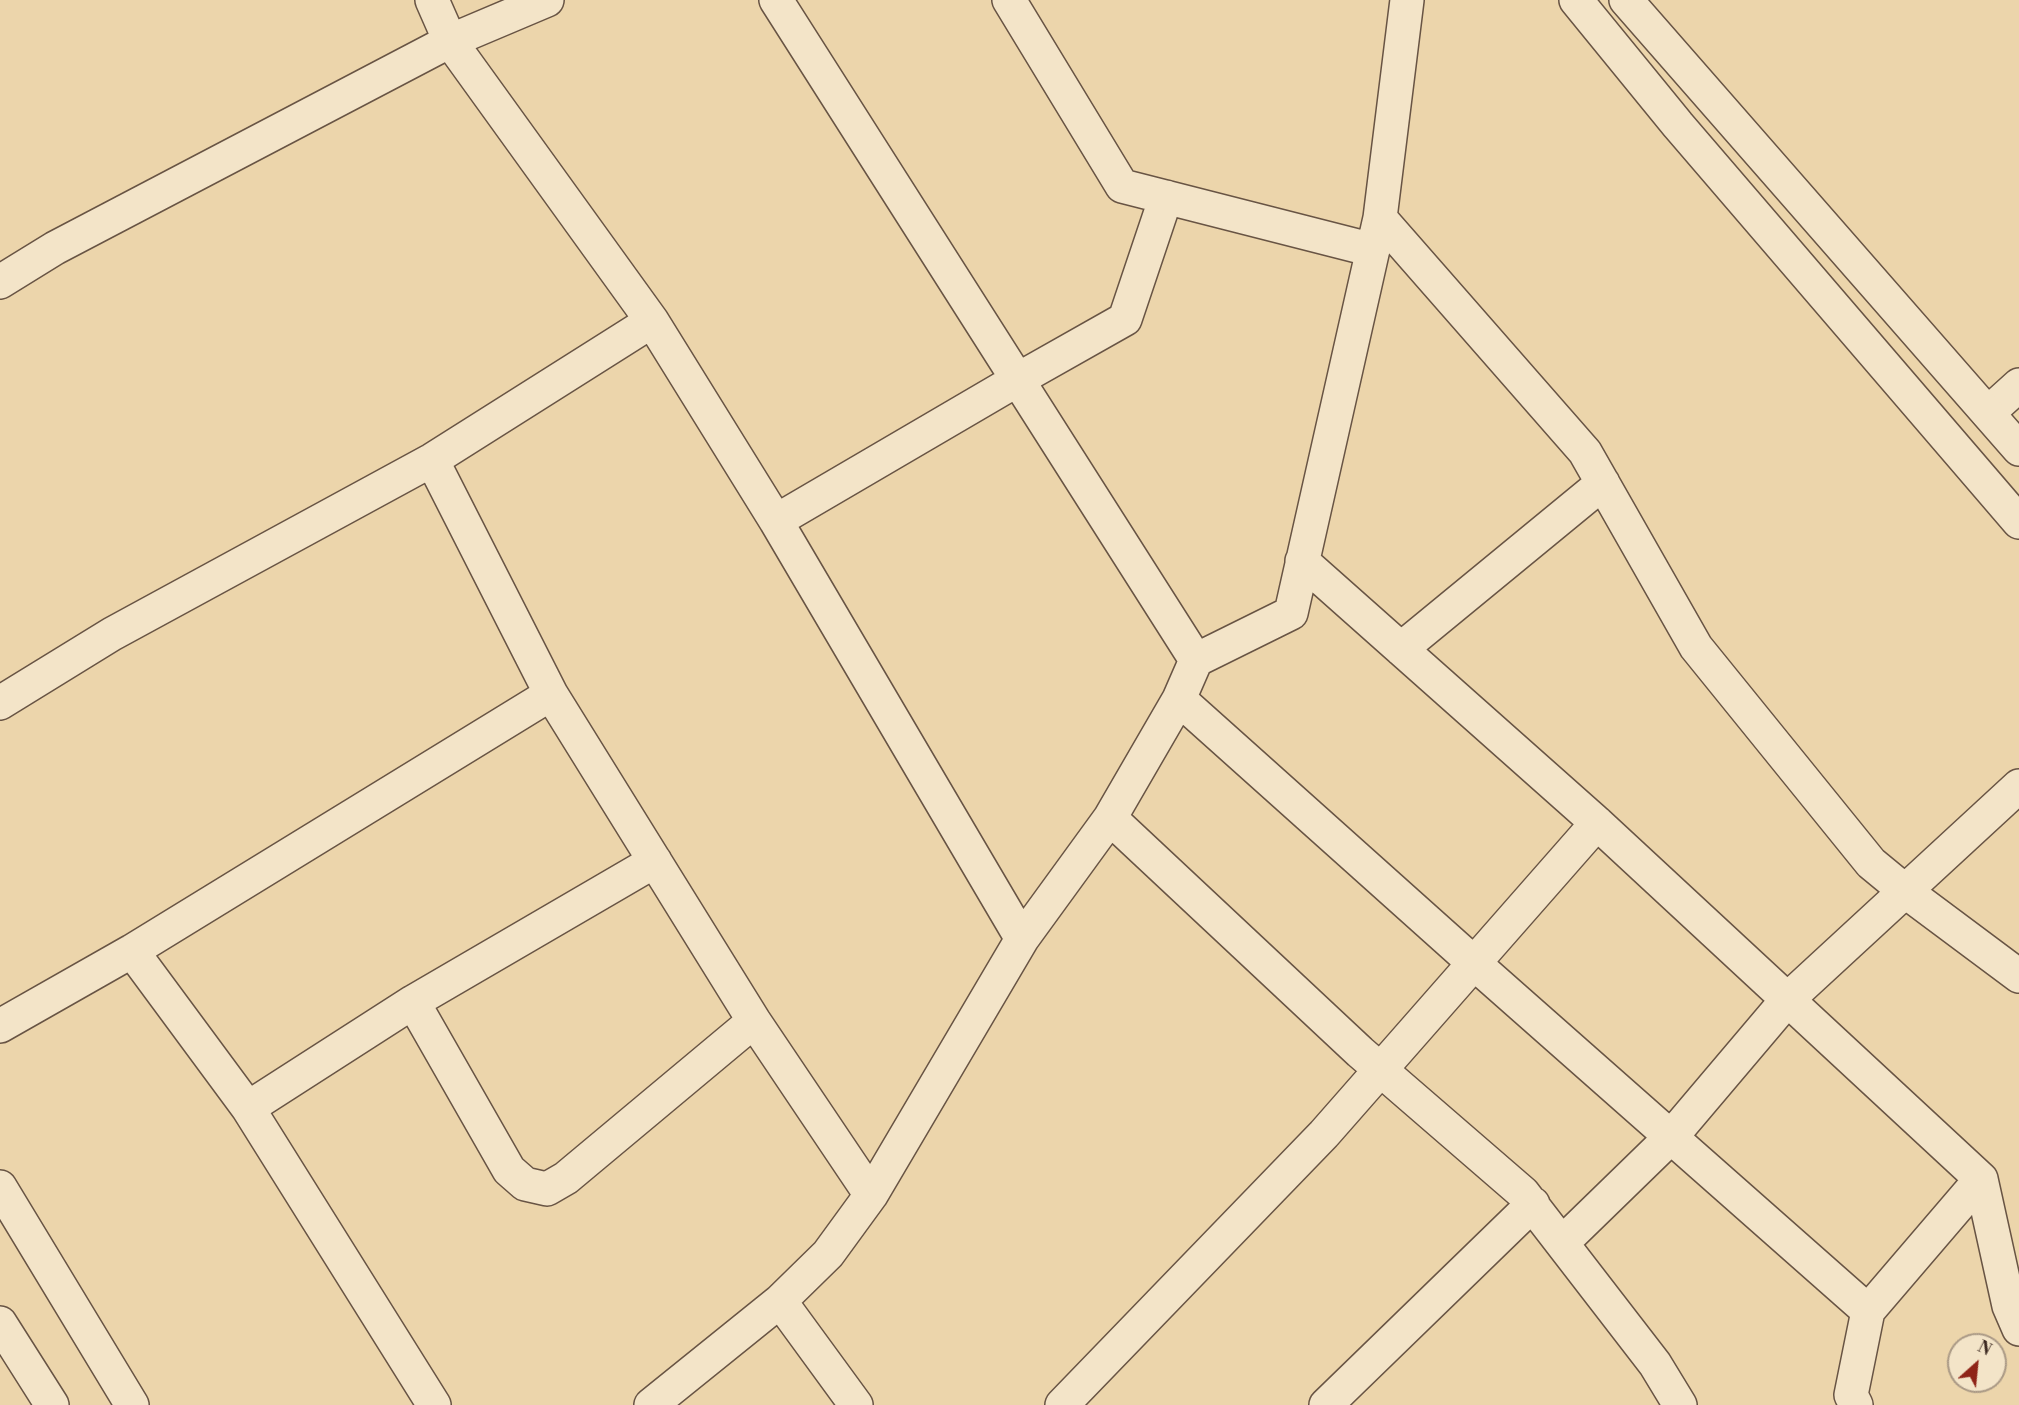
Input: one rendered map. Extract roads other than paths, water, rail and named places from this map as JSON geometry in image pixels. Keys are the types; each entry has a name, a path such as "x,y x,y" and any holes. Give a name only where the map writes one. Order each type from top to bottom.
{"street":[{"path":"432,0 450,41 651,321 776,521 1022,939"},
{"path":"0,282 65,243 450,41 547,0"},
{"path":"776,0 1196,660"},
{"path":"1009,0 1122,186 1373,250"},
{"path":"659,1403 780,1301 828,1254 871,1195 1022,939 1110,818 1179,699 1196,660 1291,613 1380,218 1407,0"},
{"path":"1576,0 1678,125 2019,522"},
{"path":"1626,0 2019,449"},
{"path":"776,521 1017,380 1125,320 1166,197"},
{"path":"1380,218 1585,452 1696,647 1871,863 2019,976"},
{"path":"0,703 130,624 432,460 651,321"},
{"path":"1988,413 2019,385"},
{"path":"432,460 551,694 754,1021 871,1195"},
{"path":"1401,649 1604,483"},
{"path":"1302,561 1597,823 1981,1179 2009,1306 2019,1329"},
{"path":"0,1026 132,951 551,694"},
{"path":"1179,699 1474,964 1868,1311"},
{"path":"1562,1243 1671,1137 1787,1000 2019,786"},
{"path":"1110,818 1381,1070 1524,1193 1655,1364 1680,1405"},
{"path":"1062,1405 1324,1134 1597,823"},
{"path":"248,1108 413,1002 655,861"},
{"path":"132,951 248,1108 434,1405"},
{"path":"413,1002 509,1170 525,1184 547,1189 567,1178 754,1021"},
{"path":"1856,1405 1851,1395 1868,1311 1981,1179"},
{"path":"0,1187 132,1405"},
{"path":"1326,1405 1533,1204"},
{"path":"780,1301 856,1405"},
{"path":"0,1323 52,1405"},
{"path":"112,1372 112,1405"}]}
